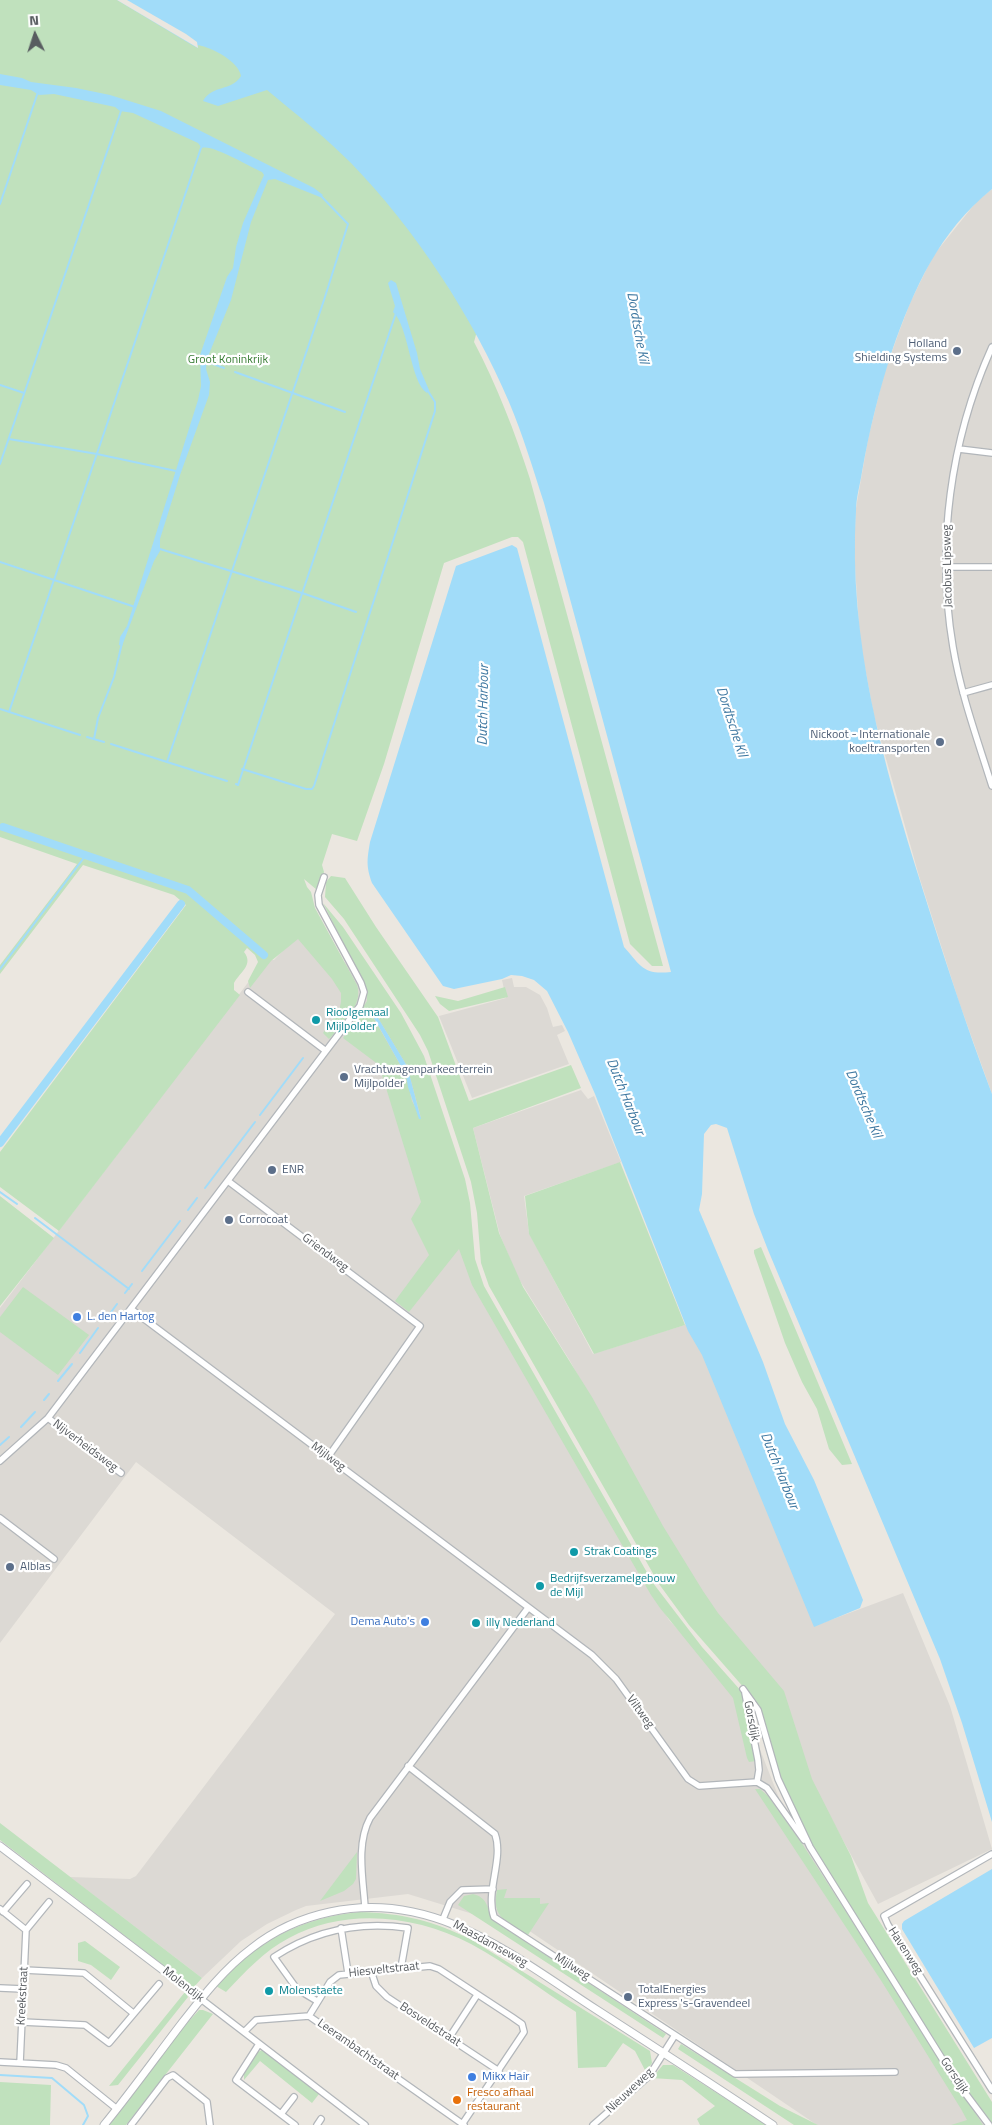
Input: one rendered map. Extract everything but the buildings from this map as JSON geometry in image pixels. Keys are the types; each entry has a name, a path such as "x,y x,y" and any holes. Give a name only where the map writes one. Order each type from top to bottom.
{"street":[{"name":"Jacobus Lipsweg","path":"992,347 971,401 958,449 947,519 946,567 950,628 963,693 992,786"},
{"path":"958,449 992,453"},
{"path":"946,567 992,567"},
{"path":"963,693 992,685"},
{"path":"0,1461 48,1418 360,1006 364,992 319,905 318,895 324,877"},
{"path":"248,992 326,1051"},
{"name":"Griendweg","path":"228,1181 407,1314 420,1326 328,1457"},
{"name":"Mijlweg","path":"131,1309 528,1608"},
{"name":"Nijverheidsweg","path":"48,1418 121,1473"},
{"path":"0,1518 54,1559"},
{"path":"365,1907 361,1845 365,1826 528,1608"},
{"name":"Viltweg","path":"528,1608 592,1654 609,1671 694,1785 757,1782"},
{"name":"Gorsdijk","path":"810,1848 778,1780 758,1710 743,1689 758,1760 757,1782 767,1788 810,1848 956,2082 989,2125"},
{"name":"Mijlweg","path":"408,1766 495,1834 496,1849 490,1907 494,1918 596,1982 735,2074 895,2072"},
{"name":"Molendijk","path":"0,1846 365,2125"},
{"name":"Havenweg","path":"992,1854 884,1916 992,2090"},
{"path":"27,1884 2,1911 26,1930 49,1902"},
{"path":"443,1919 454,1895 462,1890 493,1889"},
{"name":"Maasdamseweg","path":"104,2125 201,1999 233,1964 253,1947 275,1932 313,1916 337,1910 365,1907 402,1909 443,1919 490,1942 774,2125"},
{"path":"317,2001 297,1989 274,1957 314,1936 359,1925 386,1925 408,1928 401,1968"},
{"path":"341,1928 348,1973"},
{"name":"Kreekstraat","path":"20,2063 26,1930"},
{"name":"Hiesveltstraat","path":"310,2016 317,2001 330,1982 339,1975 401,1968 435,1967 522,2024 524,2032 499,2071"},
{"path":"24,1970 84,1973 133,2014"},
{"name":"Bosveldstraat","path":"371,1971 376,1986 387,1997 499,2071"},
{"path":"22,2022 85,2025 109,2043 159,1984"},
{"path":"0,1988 23,1989"},
{"path":"449,2038 478,1995"},
{"name":"Leerambachtstraat","path":"244,2032 256,2020 310,2016 463,2124"},
{"path":"664,2054 674,2035"},
{"path":"259,2044 236,2080 295,2125"},
{"name":"Nieuweweg","path":"593,2125 651,2074 664,2054"},
{"path":"0,2062 56,2065 66,2068 117,2109"},
{"path":"463,2124 499,2071"},
{"path":"132,2125 167,2078 173,2075 207,2102 210,2125"},
{"path":"281,2114 294,2097"},
{"path":"317,2125 321,2120"}],"shaded area":[{"path":"992,189 992,1094 959,1002 919,876 874,716 860,641 854,551 856,508 868,439 884,374 910,303 933,256 977,201"},
{"path":"305,927 372,987 419,1059 480,1297 669,1620 737,1691 781,1803 992,2125 817,2125 531,1932 408,1894 306,1906 296,1910 267,1924 241,1941 202,1978 70,1877 130,1879 136,1876 335,1614 136,1462 0,1643 0,1308 266,959 274,960"},
{"path":"512,978 514,987 526,987 540,995 547,1008 553,1027 562,1025 565,1031 557,1035 569,1064 472,1098 439,1016 506,998 502,980"},
{"path":"581,1090 588,1099 594,1096 621,1162 524,1196 529,1233 593,1354 697,1321 817,1625 903,1593 950,1706 992,1849 878,1904 795,1753 701,1601 570,1361 517,1276 500,1235 473,1128"}],"green space":[{"name":"Groot Koninkrijk","path":"0,0 136,0 265,77 387,191 477,331 474,342 498,392 518,444 530,479 663,966 652,966 630,944 523,542 518,537 512,537 444,563 384,764 357,841 332,834 322,865 324,872 317,890 304,879 311,892 315,908 357,985 358,992 355,1007 340,1028 329,1039 323,1033 339,1011 341,993 332,979 298,939 271,961 250,988 248,981 258,962 255,955 247,948 244,952 248,961 247,965 234,983 234,990 240,995 59,1231 0,1187 0,1152 186,905 174,895 83,865 0,974 0,965 77,864 0,837"},
{"path":"331,876 345,878 438,1017 469,1101 571,1065 581,1088 473,1128 499,1233 523,1287 592,1397 663,1526 703,1591 718,1613 784,1691 812,1779 851,1856 868,1903 992,2102 992,2125 945,2058 815,1854 779,1775 759,1705 689,1625 659,1584 489,1286 481,1263 477,1213 471,1182 428,1051 420,1035 344,919 325,897 326,882"},
{"path":"323,903 343,927 401,1013 424,1056 465,1179 470,1203 475,1259 484,1286 653,1583 702,1647 742,1692 756,1761 749,1762 747,1758 733,1698 651,1595 472,1285 459,1249 409,1312 395,1301 429,1255 411,1219 421,1202 379,1065 343,1038 367,1001 367,990","holes":["372,1008 407,1066 421,1118 412,1101 406,1075 369,1010"]},
{"path":"505,987 508,997 449,1011 440,1004 435,996 458,1001"},
{"path":"620,1162 685,1325 594,1354 529,1234 525,1196"},
{"path":"0,1196 54,1238 0,1306"},
{"path":"761,1247 852,1464 842,1465 829,1449 817,1409 802,1382 785,1343 754,1253 754,1250"},
{"path":"23,1287 89,1335 58,1375 0,1332 0,1317"},
{"path":"755,1789 760,1789 768,1796 803,1845 983,2125 951,2125 967,2120 882,1982"},
{"path":"0,1823 202,1978 193,1988 0,1840"},
{"path":"357,1852 356,1879 353,1884 344,1891 320,1901"},
{"path":"507,1889 504,1898 540,1898 540,1904 549,1903 528,1935 502,1918 496,1907 497,1890"},
{"path":"478,1895 484,1900 491,1919 666,2034 663,2038 458,1905 464,1896"},
{"path":"359,1912 389,1914 417,1919 458,1933 472,1940 650,2051 652,2063 646,2072 635,2051 623,2043 606,2067 578,2068 576,2012 471,1944 427,1926 404,1921 380,1918 357,1919 333,1922 311,1928 271,1949 255,1962 226,1992 216,1986 247,1956 280,1935 316,1920"},
{"path":"85,1941 120,1967 111,1980 91,1965 78,1961 78,1943"},
{"path":"185,1992 188,1997 118,2085 109,2086"},
{"path":"199,2010 213,2014 126,2125 109,2125 180,2031"},
{"path":"681,2044 780,2106 818,2125 794,2125 678,2049"},
{"path":"262,2050 319,2094 312,2103 260,2061 244,2080 244,2074 258,2052"},
{"path":"663,2065 673,2065 767,2125 700,2125 697,2119 715,2106 682,2080 652,2078"},
{"path":"0,2082 51,2085 50,2125 0,2125"}],"water":[{"path":"117,0 992,0 992,189 957,224 930,262 900,328 871,426 857,496 855,559 857,606 863,653 882,747 929,910 992,1094 992,1822 962,1723 940,1659 768,1250 754,1214 727,1128 716,1124 711,1125 704,1134 702,1194 699,1210 763,1362 785,1424 814,1480 863,1600 860,1608 814,1627 702,1355 688,1331 595,1094 568,1032 547,991 534,980 511,975 502,979 454,989 443,986 372,883 368,863 370,842 456,566 512,545 517,548 624,947 643,968 654,972 671,972 544,503 519,427 494,370 460,306 420,245 398,216 351,163 267,90 218,106 203,101 212,92 237,81 241,76 235,65 217,52 198,45 198,48 192,45"},
{"path":"0,74 22,78 31,82 110,95 161,111 314,188 323,195 320,197 275,179 268,180 251,222 231,300 207,359 206,369 210,382 209,395 180,475 160,539 160,551 154,561 122,646 119,645 120,637 127,626 198,400 201,386 200,355 227,277 233,268 236,247 243,223 264,175 262,172 231,157 214,149 202,148 198,143 133,113 120,111 115,107 54,94 39,95 31,90 0,85"},
{"path":"391,280 396,283 420,369 429,390 427,393 421,387 417,378 403,329 393,312 395,306 388,283"},
{"path":"372,1008 407,1066 421,1119 419,1119 408,1087 406,1075 369,1009"},
{"path":"992,1869 992,2038 974,2048 902,1929 902,1924 904,1921"}],"pier":[{"path":"117,0 127,0 186,34 197,42 198,48"}],"waterway":[{"path":"0,204 38,92"},
{"path":"0,464 121,111"},
{"path":"9,712 202,145"},
{"path":"111,744 167,762 348,224 321,196"},
{"path":"236,784 238,785 396,313"},
{"path":"205,361 224,368"},
{"path":"235,372 345,412"},
{"path":"0,385 24,393"},
{"path":"242,769 306,789 312,789 314,786 435,411 435,402 428,391"},
{"path":"9,439 97,454 176,471"},
{"path":"160,549 305,594 356,612"},
{"path":"0,562 135,607"},
{"path":"94,739 98,718 114,677 122,643"},
{"path":"0,709 80,735"},
{"path":"87,737 104,742"},
{"path":"167,762 227,781"},
{"path":"3,827 188,890 264,955"},
{"path":"0,969 86,855"},
{"path":"0,1143 181,904"},
{"path":"260,1115 303,1058"},
{"path":"205,1188 255,1122"},
{"path":"0,1192 17,1204"},
{"path":"188,1210 197,1198"},
{"path":"35,1218 129,1289"},
{"path":"142,1271 180,1221"},
{"path":"125,1293 132,1284"},
{"path":"106,1319 117,1304"},
{"path":"80,1353 98,1328"},
{"path":"58,1381 72,1364"},
{"path":"44,1400 49,1394"},
{"path":"21,1427 35,1412"},
{"path":"0,1445 9,1437"},
{"path":"0,2075 52,2078 84,2105 88,2116 83,2125"}],"place":[{"name":"Holland Shielding Systems","path":"957,351"},
{"name":"Nickoot - Internationale koeltransporten","path":"940,742"},
{"name":"Rioolgemaal Mijlpolder","path":"316,1020"},
{"name":"Vrachtwagenparkeerterrein Mijlpolder","path":"344,1077"},
{"name":"ENR","path":"272,1170"},
{"name":"Corrocoat","path":"229,1220"},
{"name":"L. den Hartog","path":"77,1317"},
{"name":"Strak Coatings","path":"574,1552"},
{"name":"Alblas","path":"10,1567"},
{"name":"Bedrijfsverzamelgebouw de Mijl","path":"540,1586"},
{"name":"Dema Auto's","path":"425,1622"},
{"name":"illy Nederland","path":"476,1623"},
{"name":"Molenstaete","path":"269,1991"},
{"name":"TotalEnergies Express 's-Gravendeel","path":"628,1997"},
{"name":"Mikx Hair","path":"472,2077"},
{"name":"Fresco afhaal restaurant","path":"457,2100"}],"water label":[{"name":"Dordtsche Kil","path":"637,328"},
{"name":"Dutch Harbour","path":"484,705"},
{"name":"Dordtsche Kil","path":"731,722"},
{"name":"Dutch Harbour","path":"625,1097"},
{"name":"Dordtsche Kil","path":"863,1104"},
{"name":"Dutch Harbour","path":"779,1471"}]}
